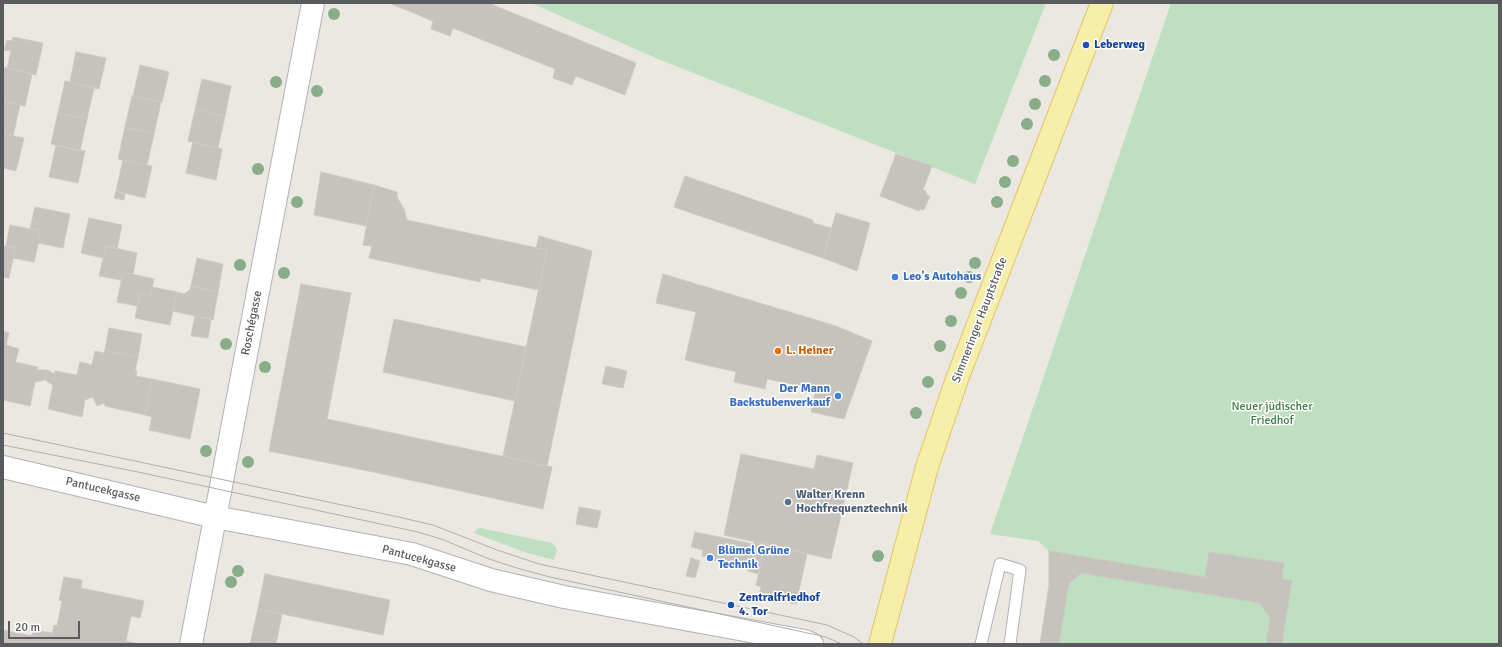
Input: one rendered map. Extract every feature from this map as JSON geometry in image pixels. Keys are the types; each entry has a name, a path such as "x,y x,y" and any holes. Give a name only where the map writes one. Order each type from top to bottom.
{"main road":[{"name":"Simmeringer Hauptstraße","path":"880,644 927,468 957,379 1102,3"}],"street":[{"name":"Roschégasse","path":"191,644 312,3"},
{"name":"Pantucekgasse","path":"3,467 216,517 412,554 491,580 564,597 812,644"}],"lane":[{"path":"981,644 1000,564 1020,570 1010,644"}],"green space":[{"path":"531,3 1046,3 975,184 658,59"},
{"name":"Neuer jüdischer Friedhof","path":"1171,3 1499,3 1499,644 1040,644 1049,585 1049,551 1038,541 990,534"},
{"path":"480,528 552,543 556,547 557,551 554,560 527,553 474,533"}],"building":[{"path":"389,3 493,3 493,5 636,63 625,95 576,76 572,85 553,78 555,69 453,28 450,36 431,29 433,21"},
{"path":"13,37 43,43 36,75 7,68 11,51 4,50 7,40 12,41"},
{"path":"76,52 106,58 99,89 70,82"},
{"path":"140,65 169,72 162,102 133,96"},
{"path":"3,67 32,74 25,106 3,101"},
{"path":"202,79 231,86 225,116 195,110"},
{"path":"65,81 94,88 87,119 58,113"},
{"path":"132,96 161,102 154,134 125,127"},
{"path":"3,101 20,105 13,136 3,134"},
{"path":"195,110 225,116 218,148 188,141"},
{"path":"58,113 87,119 80,151 51,144"},
{"path":"125,127 154,134 147,165 118,159"},
{"path":"3,134 24,138 16,171 3,168"},
{"path":"193,142 222,149 216,180 186,173"},
{"path":"56,145 85,151 78,183 49,177"},
{"path":"896,154 932,166 923,190 930,196 924,210 920,209 919,211 880,196"},
{"path":"123,160 152,166 145,198 116,191"},
{"path":"321,172 374,185 366,226 314,215"},
{"path":"685,176 813,220 813,223 831,228 823,258 674,207"},
{"path":"374,185 397,192 397,197 404,209 407,220 547,250 539,290 481,278 480,282 369,258 372,246 363,245"},
{"path":"116,191 125,194 124,200 114,198"},
{"path":"35,207 70,214 63,248 38,243 41,231 30,229"},
{"path":"836,213 870,223 857,271 823,258"},
{"path":"89,218 122,225 117,249 106,246 103,258 81,253"},
{"path":"10,225 41,231 34,262 13,258 15,248 6,246"},
{"path":"539,236 592,251 547,466 503,456 547,250 536,248"},
{"path":"3,246 15,248 9,278 3,277"},
{"path":"106,246 137,253 133,274 123,272 121,280 99,276"},
{"path":"197,258 223,264 218,292 191,286"},
{"path":"123,272 154,279 150,296 140,293 137,306 117,302"},
{"name":"L. Heiner","path":"663,274 836,326 872,341 844,419 811,412 816,389 767,379 765,389 734,382 736,372 685,360 696,312 656,303"},
{"path":"301,284 351,293 327,419 552,467 543,509 269,451"},
{"path":"191,286 218,292 213,320 173,311 177,292 184,294 190,290"},
{"path":"152,287 177,292 170,325 135,318 140,293 150,296"},
{"path":"195,316 211,319 208,338 191,336"},
{"path":"394,319 526,347 515,401 383,372"},
{"path":"109,328 142,334 138,357 105,350"},
{"path":"3,331 9,333 6,345 19,349 15,362 38,367 37,370 47,370 45,380 35,382 30,406 3,400"},
{"path":"105,350 138,357 135,370 137,371 136,376 152,379 145,415 105,406 104,403 97,406 93,397 85,400 82,417 48,409 53,385 45,380 47,370 55,374 55,371 77,375 80,362 92,365 95,351 104,353"},
{"path":"606,366 627,371 623,388 602,384"},
{"path":"152,379 200,389 190,439 149,430 152,417 145,415"},
{"name":"Walter Krenn Hochfrequenztechnik","path":"741,454 814,469 817,455 853,463 831,559 724,535"},
{"path":"579,507 601,511 597,528 576,524"},
{"path":"695,532 753,544 754,542 765,544 759,574 748,571 747,568 702,556 703,550 691,547"},
{"path":"765,544 807,554 796,604 759,596 761,587 756,585"},
{"path":"1049,551 1205,577 1209,552 1284,563 1282,579 1292,580 1282,644 1266,644 1270,618 1260,603 1081,573 1069,584 1059,644 1040,644 1049,585"},
{"path":"691,558 700,561 695,578 686,576"},
{"path":"265,574 390,600 383,635 258,609"},
{"path":"64,577 82,580 81,588 144,601 140,618 131,616 126,641 135,644 50,644 54,625 57,626 62,601 59,600"},
{"path":"258,609 282,614 276,644 250,644"},
{"path":"3,630 32,636 33,630 52,633 50,644 3,644"}],"tram line":[{"path":"3,433 433,525 497,550 539,564 827,625 854,637 863,644"},
{"path":"3,445 138,472 418,532 444,540 489,559 550,577 826,637 842,644"}],"place":[{"name":"Leberweg","path":"1086,45"},
{"name":"Leo's Autohaus","path":"895,277"},
{"name":"L. Heiner","path":"778,351"},
{"name":"Der Mann Backstubenverkauf","path":"838,396"},
{"name":"Walter Krenn Hochfrequenztechnik","path":"788,502"},
{"name":"Blümel Grüne Technik","path":"710,558"},
{"name":"Zentralfriedhof 4. Tor","path":"731,605"}]}
